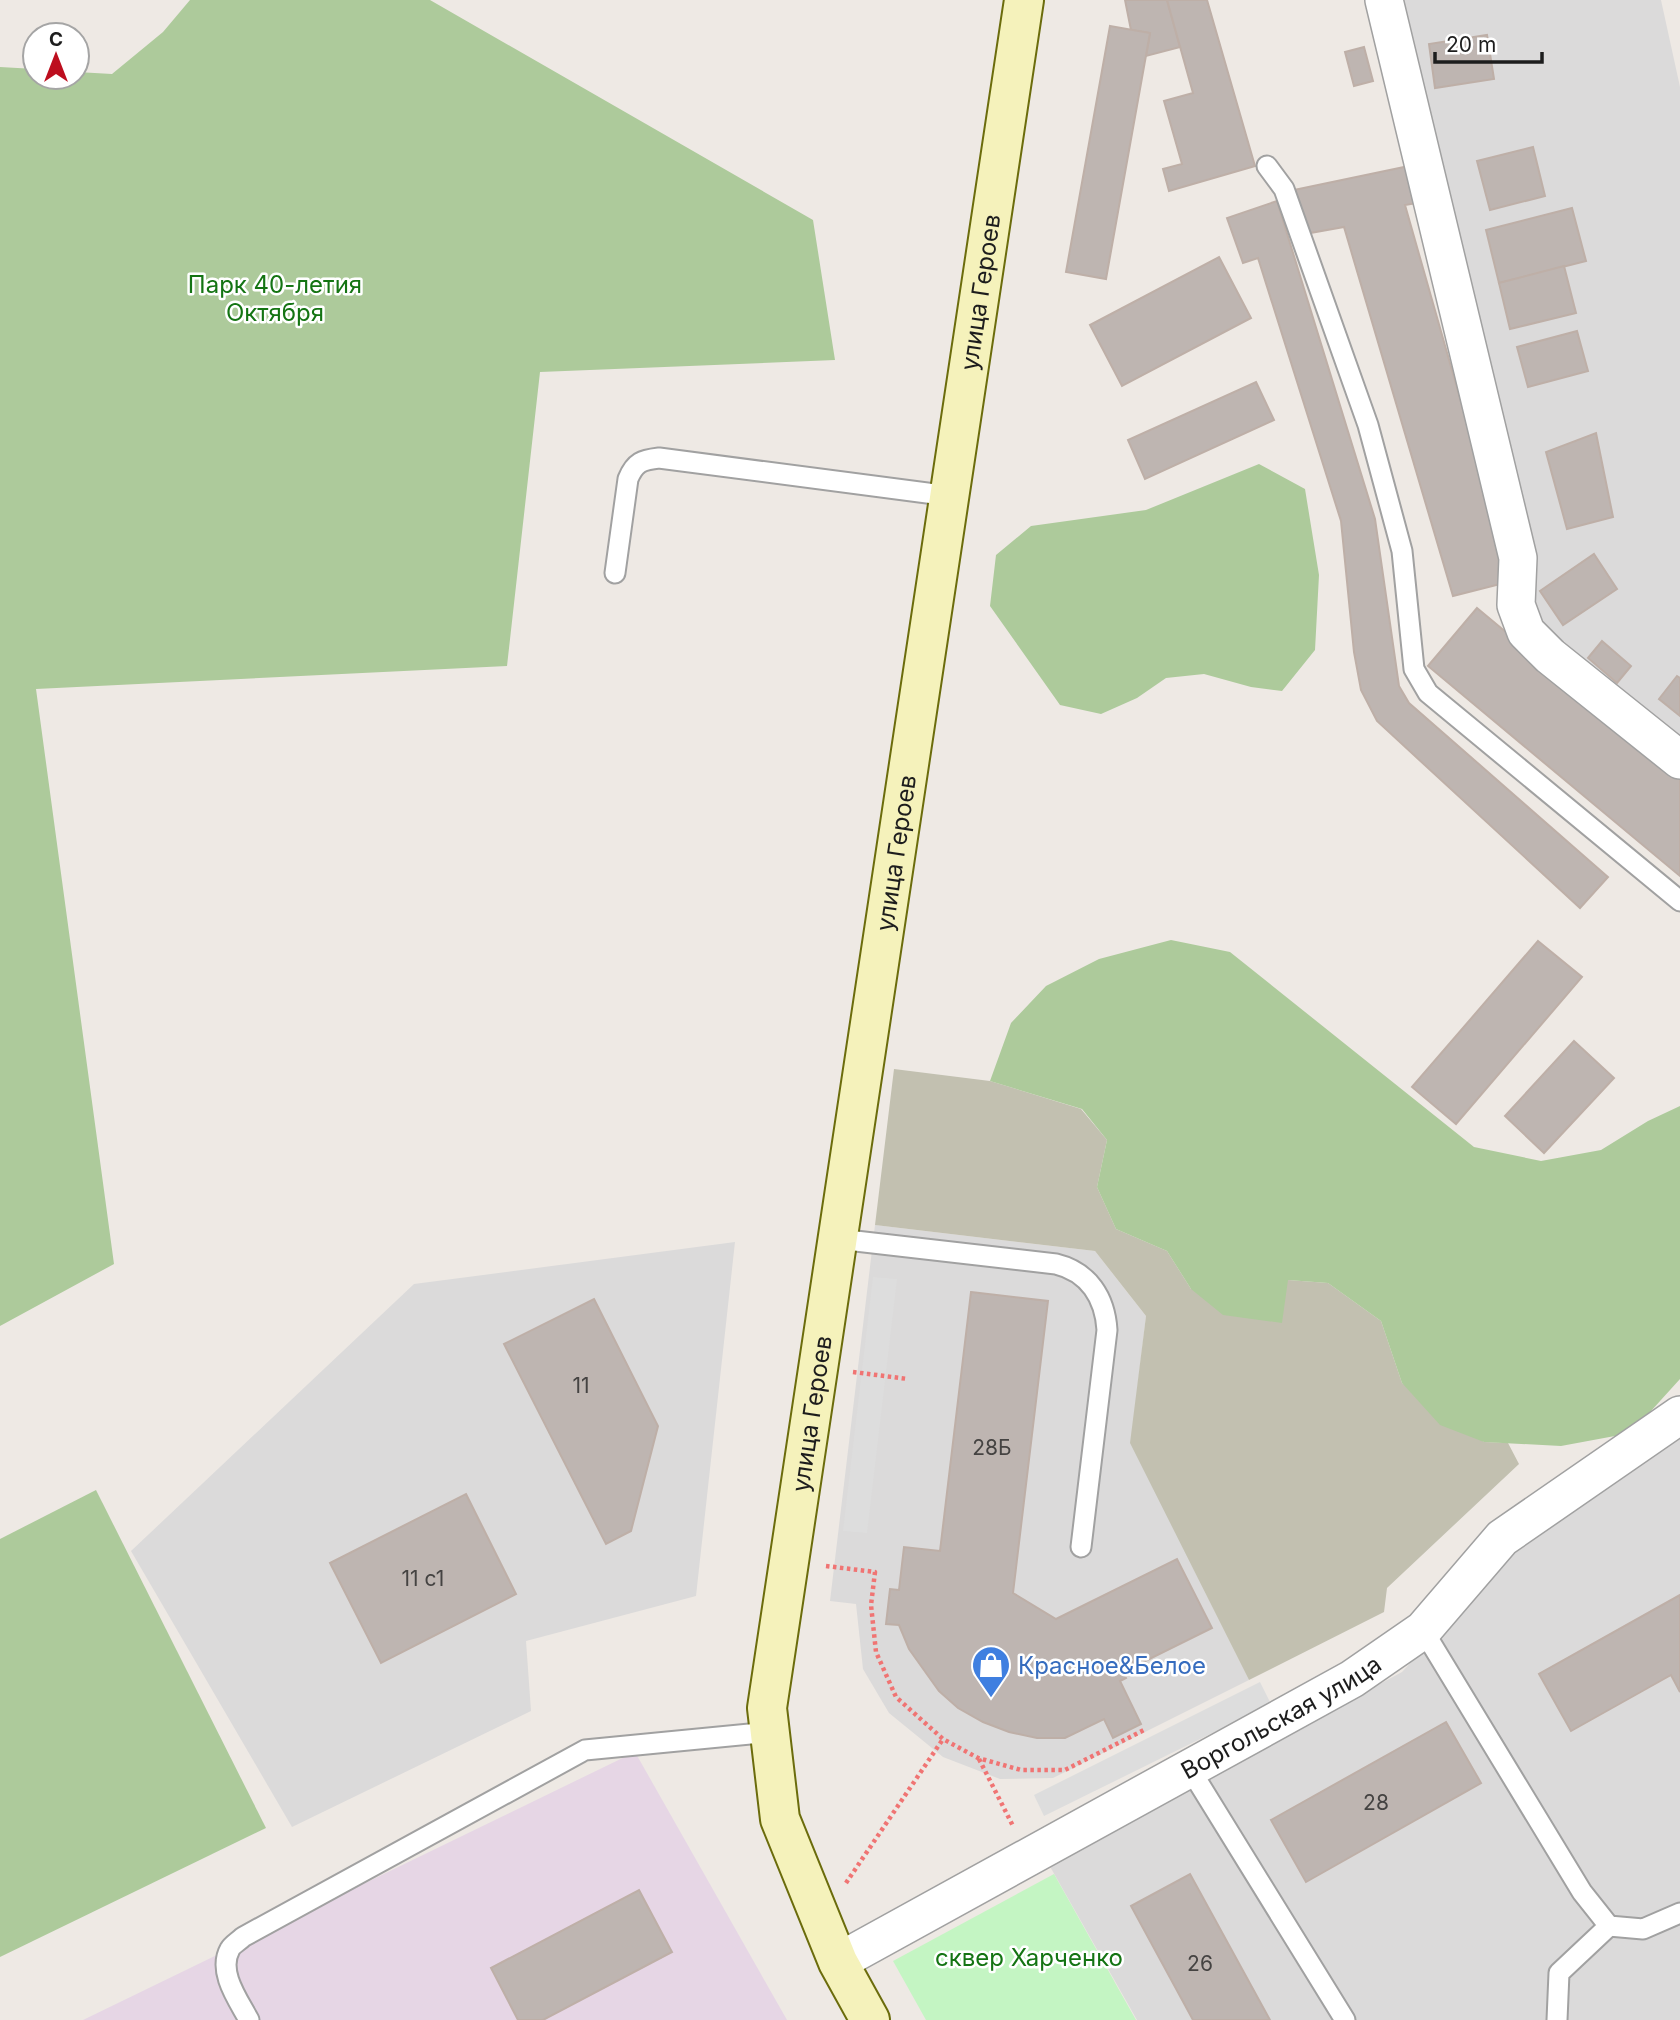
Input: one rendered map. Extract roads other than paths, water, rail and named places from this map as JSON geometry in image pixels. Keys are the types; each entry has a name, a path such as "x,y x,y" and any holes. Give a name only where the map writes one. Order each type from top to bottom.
{"street":[{"name":"улица Героев","path":"870,2020 838,1962 780,1819 769,1720 838,1239 1024,0"},
{"path":"1384,0 1518,558 1516,605 1526,632 1550,656 1680,760"},
{"name":"Воргольская улица","path":"838,1962 1352,1679 1423,1630 1502,1538 1680,1415"}],"lane":[{"path":"1267,166 1284,189 1368,425 1402,551 1414,670 1428,693 1680,901"},
{"path":"615,573 628,479 633,466 642,460 659,458 950,496"},
{"path":"838,1239 1056,1264 1081,1274 1091,1285 1104,1304 1107,1330 1081,1547"},
{"path":"1423,1630 1582,1892 1609,1926 1643,1929 1680,1913"},
{"path":"249,2020 230,1986 226,1967 229,1949 243,1937 585,1750 769,1720"},
{"path":"1190,1769 1345,2020"},
{"path":"1557,2020 1559,1973 1609,1926"}],"place":[{"name":"Красное&Белое","path":"991,1699"}],"park label":[{"name":"Парк 40-летия Октября","path":"275,298"},
{"name":"сквер Харченко","path":"1029,1957"}]}
